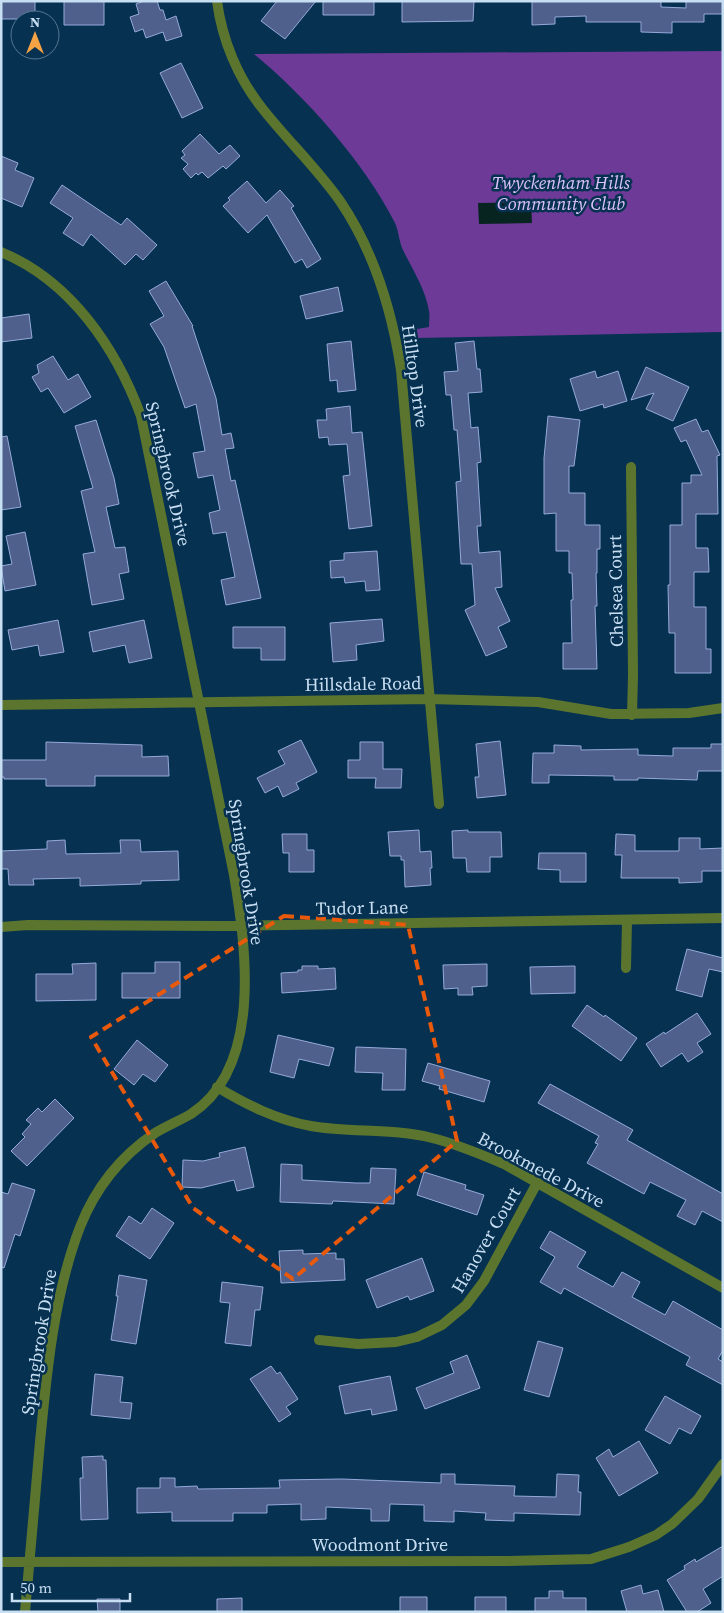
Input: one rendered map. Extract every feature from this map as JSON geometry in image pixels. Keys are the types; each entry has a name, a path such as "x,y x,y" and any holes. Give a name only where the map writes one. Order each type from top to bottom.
{"street":[{"name":"Hilltop Drive","path":"217,1 224,35 246,86 261,107 304,155 340,202 356,227 369,254 389,311 401,370 438,804"},
{"name":"Springbrook Drive","path":"1,252 34,268 84,314 103,338 118,362 141,416 242,926 243,1004 240,1038 228,1072 206,1101 192,1113 157,1132 125,1157 95,1195 80,1227 60,1291 49,1361 25,1612"},
{"name":"Chelsea Court","path":"631,467 632,715"},
{"name":"Hillsdale Road","path":"1,706 430,700 538,702 604,713 632,715 689,713 723,708"},
{"name":"Tudor Lane","path":"1,927 28,925 242,926 723,918"},
{"path":"626,920 626,968"},
{"name":"Brookmede Drive","path":"217,1087 260,1111 296,1122 312,1126 399,1133 431,1138 458,1146 504,1164 723,1288"},
{"name":"Hanover Court","path":"319,1340 358,1344 396,1342 416,1337 442,1325 466,1306 484,1281 537,1183"},
{"name":"Woodmont Drive","path":"1,1562 558,1561 591,1559 630,1547 656,1535 672,1524 698,1499 723,1464"}],"highlighted area":[{"path":"284,916 408,925 457,1141 293,1279 193,1208 91,1037"}],"green space":[{"name":"Twyckenham Hills Community Club","path":"723,51 723,332 417,338 417,329 429,327 427,303 419,281 402,249 395,223 382,200 351,154 313,110 254,54"}],"shaded area":[{"path":"531,202 532,223 479,224 478,203"}],"building":[{"path":"1,1 35,1 35,10 10,10 10,19 1,19"},
{"path":"64,1 104,1 104,25 64,25"},
{"path":"144,1 157,1 160,10 163,10 166,20 176,16 182,36 166,41 163,32 146,38 143,29 135,32 130,17 139,14 136,4"},
{"path":"277,1 316,1 285,39 261,21"},
{"path":"323,1 374,1 374,15 323,15"},
{"path":"402,1 474,1 473,21 402,22"},
{"path":"532,1 661,1 661,7 686,8 686,1 723,1 723,14 704,14 704,22 672,22 672,33 641,32 641,22 586,22 586,16 555,17 555,24 532,25"},
{"path":"181,63 203,108 182,118 160,73"},
{"path":"200,134 219,154 230,145 240,156 226,169 223,166 208,178 202,172 198,175 196,173 191,178 183,169 188,164 181,158 185,155 182,151"},
{"path":"1,156 18,163 15,170 34,178 22,207 1,198"},
{"path":"247,181 266,203 280,190 294,206 291,208 321,259 307,268 302,259 295,263 267,215 248,233 223,206 230,200 228,198"},
{"path":"62,185 121,225 127,218 157,245 143,260 136,254 125,265 91,234 83,246 63,233 73,218 50,203"},
{"path":"166,281 193,326 216,398 222,435 231,433 234,448 225,449 231,481 235,480 261,598 226,605 221,580 235,577 226,532 213,534 209,513 220,510 213,475 198,478 193,453 205,451 196,404 185,408 164,347 150,324 164,316 149,291"},
{"path":"338,287 343,311 306,319 300,296"},
{"path":"29,314 32,338 1,342 1,318"},
{"path":"351,341 356,390 338,392 337,380 330,381 327,344"},
{"path":"474,341 477,369 480,369 482,392 468,393 471,428 478,427 481,462 477,463 481,526 477,526 479,553 500,551 502,587 495,588 510,621 498,627 507,647 486,656 465,610 475,605 472,564 461,564 456,482 461,481 457,430 454,430 451,395 446,395 444,372 458,371 455,343"},
{"path":"53,356 68,380 78,374 91,397 64,413 48,388 41,392 32,377 39,373 37,365"},
{"path":"646,367 689,387 673,421 646,409 654,393 631,400"},
{"path":"595,371 597,378 618,371 627,401 604,408 603,404 580,411 570,379"},
{"path":"350,406 352,433 362,432 372,526 349,529 343,476 350,475 347,444 329,445 328,437 319,438 317,420 327,420 326,409"},
{"path":"548,416 580,420 574,466 569,466 569,493 585,493 585,525 600,525 600,549 597,549 596,573 597,606 595,606 597,669 563,669 563,643 572,643 572,573 569,573 569,551 556,551 556,513 544,514 544,458"},
{"path":"696,419 702,432 708,430 720,455 717,456 718,514 696,514 696,548 708,548 709,572 694,572 694,607 706,607 706,649 711,649 711,673 675,673 675,633 669,633 670,525 682,525 682,483 691,483 691,475 702,475 686,440 681,442 674,428"},
{"path":"96,420 114,478 119,504 106,507 115,548 125,547 129,572 119,574 124,599 92,605 83,554 95,552 81,491 93,488 75,426"},
{"path":"7,436 21,507 1,510 1,437"},
{"path":"25,532 36,585 5,591 1,566 12,564 6,536"},
{"path":"377,551 380,590 366,591 365,581 345,583 344,577 331,578 330,561 344,560 344,553"},
{"path":"382,619 384,641 356,645 357,660 333,662 330,623"},
{"path":"58,620 64,652 40,656 38,645 12,650 8,630"},
{"path":"144,620 152,658 129,663 125,645 93,652 89,632"},
{"path":"233,627 285,627 285,660 261,660 261,648 233,648"},
{"path":"301,740 317,772 296,783 299,789 283,797 278,786 265,793 257,778 285,764 278,751"},
{"path":"500,741 506,795 477,798 475,777 479,777 476,744"},
{"path":"46,742 142,745 142,757 168,756 169,776 95,776 95,786 46,786 46,779 4,779 4,777 1,777 1,760 46,760"},
{"path":"360,742 383,742 383,769 402,769 401,788 375,788 376,778 348,778 348,760 360,760"},
{"path":"711,744 723,744 723,771 698,771 697,780 638,778 638,780 614,780 614,776 549,775 549,783 532,783 533,753 554,753 554,745 581,746 581,750 638,749 638,755 673,756 673,748 711,748"},
{"path":"419,830 420,852 431,851 431,885 405,887 404,860 401,860 401,856 390,856 388,832"},
{"path":"468,830 468,832 501,832 502,857 490,857 490,872 467,872 466,858 453,858 452,831"},
{"path":"282,834 307,834 307,850 314,850 314,872 289,872 289,853 283,853"},
{"path":"616,834 635,835 635,851 679,851 679,838 700,838 700,849 723,848 723,871 702,871 702,882 679,883 679,878 621,878 622,855 615,855"},
{"path":"65,840 66,854 121,853 120,840 140,840 141,852 178,851 179,880 141,881 141,884 80,886 80,878 33,879 34,885 9,885 8,869 1,869 1,851 47,849 47,841"},
{"path":"539,853 586,853 586,882 560,882 560,870 538,869"},
{"path":"687,949 723,958 723,972 709,969 702,997 676,990"},
{"path":"155,962 180,962 180,998 122,998 122,973 155,973"},
{"path":"96,963 96,1000 36,1001 36,974 73,974 72,964"},
{"path":"487,964 487,986 472,987 473,995 458,995 458,988 444,989 443,965"},
{"path":"302,966 318,966 318,969 335,968 336,989 282,993 281,973 298,972 298,970 302,970"},
{"path":"575,966 575,993 531,994 530,967"},
{"path":"587,1005 604,1017 605,1015 637,1038 621,1061 572,1026"},
{"path":"697,1013 711,1034 697,1043 703,1052 688,1062 682,1053 661,1067 646,1044"},
{"path":"278,1035 334,1048 329,1066 299,1059 294,1078 270,1072"},
{"path":"137,1040 168,1065 155,1082 143,1074 134,1085 114,1069"},
{"path":"356,1047 406,1049 405,1090 382,1090 383,1073 355,1072"},
{"path":"428,1063 490,1081 484,1102 439,1089 440,1086 422,1081"},
{"path":"550,1084 633,1130 627,1140 723,1194 723,1222 702,1211 695,1225 677,1216 686,1200 650,1182 644,1194 587,1163 598,1144 595,1143 599,1136 538,1103"},
{"path":"55,1099 74,1118 27,1166 11,1151 25,1137 22,1134 31,1124 26,1120 38,1108 42,1112"},
{"path":"245,1147 254,1187 237,1191 234,1180 201,1188 182,1187 183,1160 203,1161 220,1157 219,1153"},
{"path":"281,1164 302,1165 302,1180 356,1183 370,1183 371,1168 396,1169 394,1204 333,1201 332,1204 280,1202"},
{"path":"424,1172 466,1185 465,1189 484,1195 477,1215 417,1195"},
{"path":"12,1183 35,1190 20,1236 15,1234 4,1268 1,1267 1,1192 8,1194"},
{"path":"152,1208 174,1223 150,1259 116,1236 129,1216 141,1224"},
{"path":"550,1231 586,1252 577,1267 613,1287 622,1272 640,1282 632,1297 665,1315 673,1301 723,1330 723,1350 718,1359 723,1362 723,1385 686,1365 690,1357 564,1288 561,1294 540,1282 555,1257 540,1248"},
{"path":"303,1250 303,1254 336,1253 336,1259 344,1259 345,1280 281,1283 279,1251"},
{"path":"422,1258 434,1291 410,1300 408,1296 377,1308 366,1280"},
{"path":"119,1275 147,1280 136,1344 111,1340 118,1296 116,1296"},
{"path":"222,1282 263,1287 260,1310 255,1310 251,1346 225,1343 230,1303 220,1302"},
{"path":"538,1341 563,1348 549,1397 524,1390"},
{"path":"467,1355 480,1388 425,1409 416,1388 454,1373 450,1362"},
{"path":"271,1366 277,1374 280,1372 298,1399 286,1407 291,1414 279,1422 250,1379"},
{"path":"95,1374 123,1377 120,1402 132,1403 130,1419 91,1415"},
{"path":"390,1376 397,1410 372,1415 371,1409 345,1414 339,1386"},
{"path":"665,1396 701,1416 691,1434 679,1428 670,1444 645,1430"},
{"path":"639,1441 658,1473 619,1496 596,1458 609,1449 613,1457"},
{"path":"103,1456 103,1460 106,1460 108,1519 81,1520 80,1478 83,1478 82,1457"},
{"path":"441,1474 455,1474 455,1484 515,1486 514,1496 556,1497 557,1474 579,1475 578,1492 581,1492 580,1515 514,1513 514,1521 485,1520 486,1513 454,1511 454,1522 424,1521 424,1505 390,1504 389,1521 371,1521 371,1509 326,1507 326,1519 301,1520 301,1504 267,1505 267,1513 233,1513 233,1521 172,1521 172,1512 137,1513 137,1488 160,1488 160,1478 175,1478 175,1487 197,1486 198,1489 280,1488 279,1480 342,1479 441,1483"},
{"path":"723,1546 723,1576 703,1589 711,1603 697,1612 687,1612 667,1580 685,1569 684,1566 695,1559 696,1562"},
{"path":"641,1585 643,1594 658,1590 664,1612 627,1612 621,1591"},
{"path":"549,1591 563,1591 563,1598 586,1598 586,1612 535,1612 535,1598 549,1598"},
{"path":"400,1597 427,1597 427,1612 400,1612"},
{"path":"475,1597 506,1597 506,1612 475,1612"},
{"path":"242,1598 242,1612 217,1612 217,1599"},
{"path":"97,1599 120,1599 120,1612 98,1612"}]}
